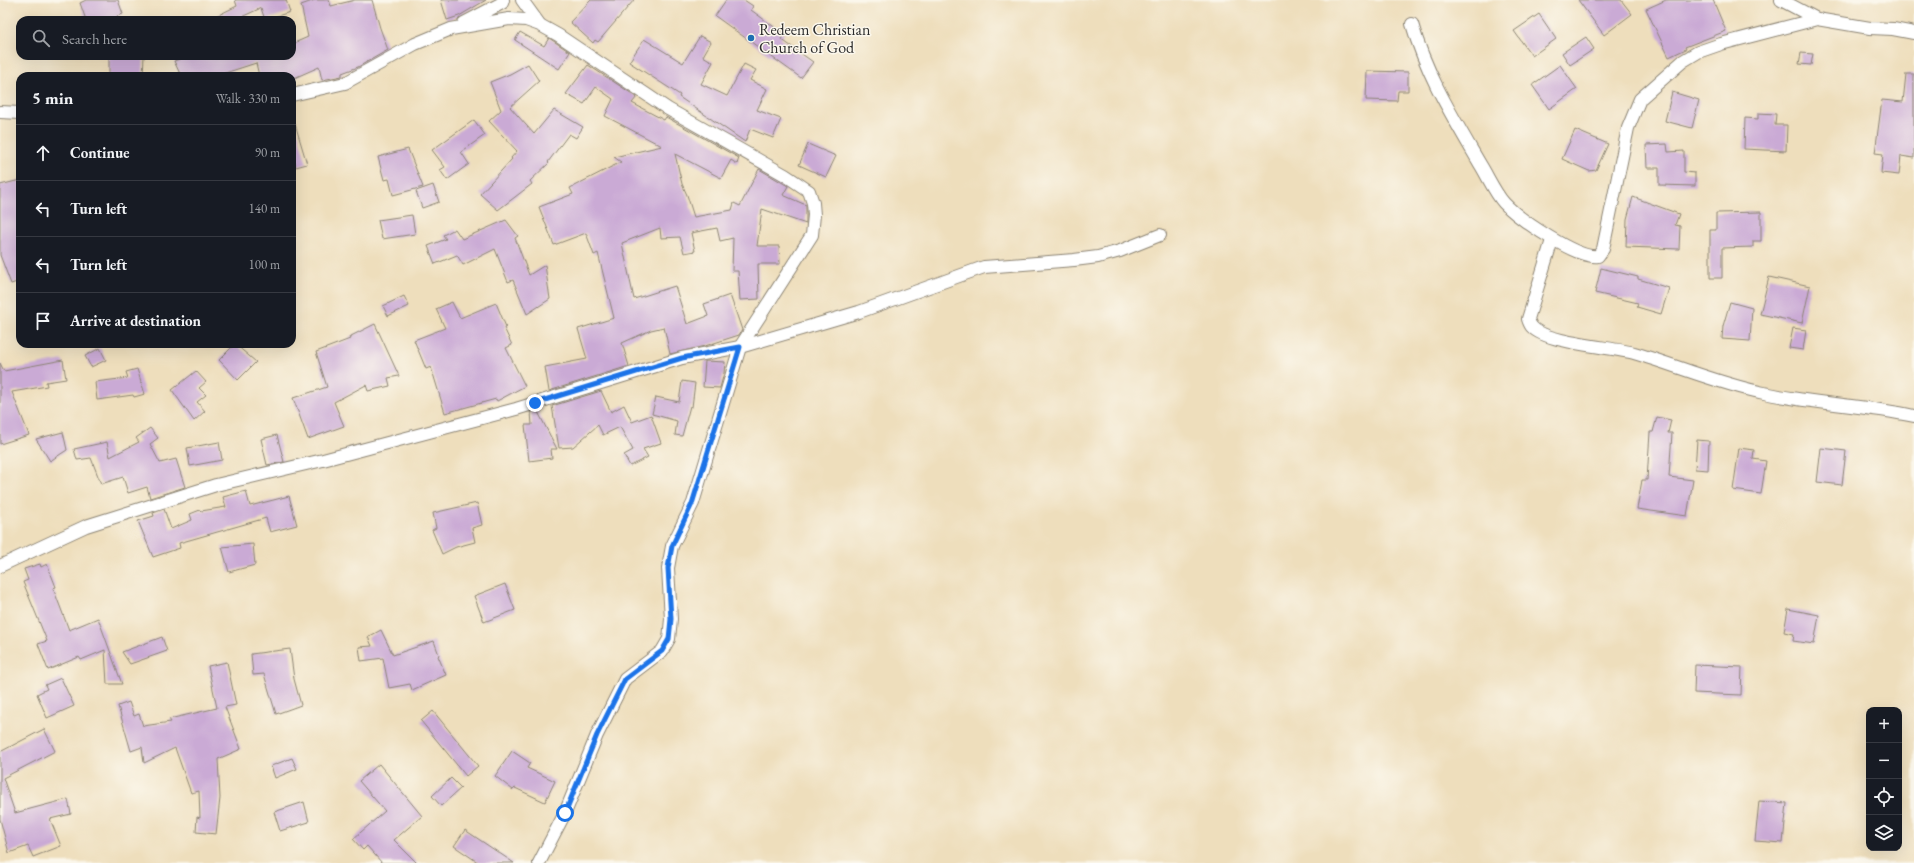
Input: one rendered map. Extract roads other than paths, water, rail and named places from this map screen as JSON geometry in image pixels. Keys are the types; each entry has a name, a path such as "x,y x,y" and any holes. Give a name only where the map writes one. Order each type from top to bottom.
{"street":[{"path":"296,94 345,83 415,44 451,29 502,4 503,0"},
{"path":"522,0 540,25"},
{"path":"1781,0 1817,19 1870,28 1893,29 1914,33"},
{"path":"1412,24 1420,51 1444,101 1504,203 1552,240 1590,257 1598,256 1603,249 1628,128 1640,99 1683,61 1698,52 1721,44 1817,19"},
{"path":"451,29 509,20 526,20 540,25 668,109 809,191 814,203 812,235 740,347 692,504 672,546 668,568 671,619 669,639 662,651 625,679 597,735 565,813 539,863"},
{"path":"0,112 16,112"},
{"path":"0,566 86,526 216,485 323,460 508,411 682,358 740,347 859,312 984,267 1098,257 1120,251 1160,235"},
{"path":"1552,240 1528,319 1531,327 1538,332 1564,341 1633,353 1729,386 1808,402 1914,416"}],"place":[{"name":"Redeem Christian Church of God","path":"751,38"}]}
